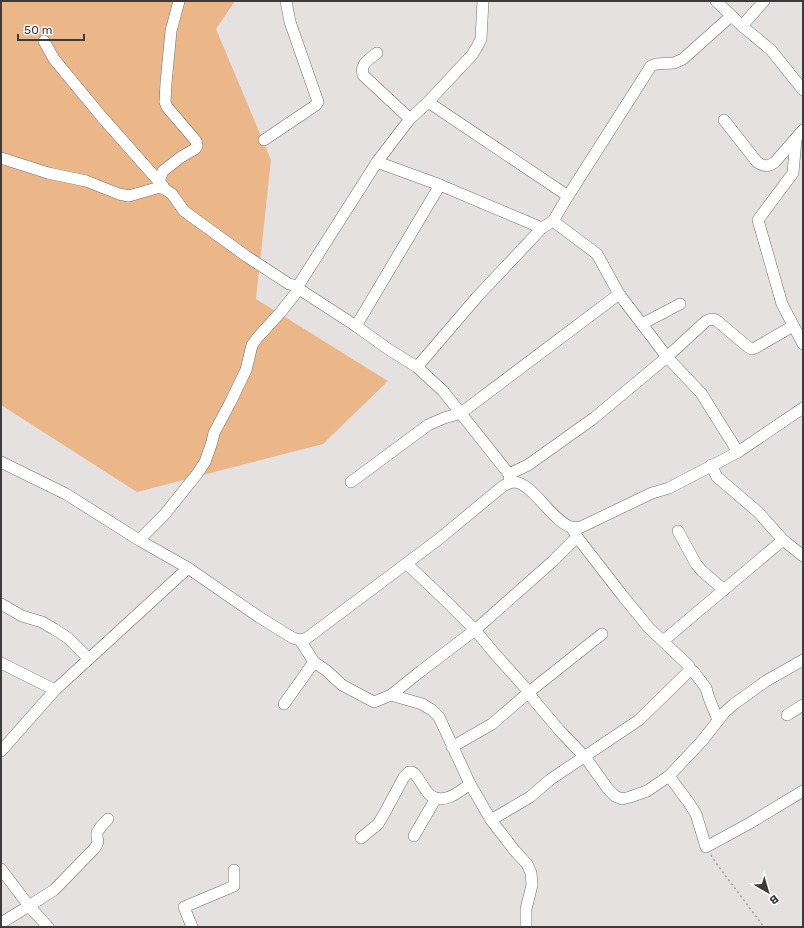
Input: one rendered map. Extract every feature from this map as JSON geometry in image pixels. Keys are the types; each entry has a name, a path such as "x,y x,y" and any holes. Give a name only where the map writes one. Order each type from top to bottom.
{"street":[{"path":"158,181 163,171 181,156 195,149 197,146 196,141 167,107 165,102 171,31 179,1"},
{"path":"264,140 316,105 318,102 290,22 286,1"},
{"path":"139,540 165,514 205,462 214,433 246,370 252,345 280,313 298,288 377,162 409,120 472,55 481,39 483,1"},
{"path":"716,1 742,26 771,50 803,90"},
{"path":"742,26 764,1"},
{"path":"417,367 477,297 542,228 553,221 651,66 656,64 674,63 683,59 732,16"},
{"path":"44,41 54,59 101,116 166,190"},
{"path":"377,53 366,61 362,67 363,75 409,118 409,120"},
{"path":"428,102 568,196"},
{"path":"724,120 757,162 766,166 775,162 799,134"},
{"path":"799,134 793,173 758,220 782,304 803,344"},
{"path":"1,158 129,196 160,187 166,190 172,194 184,211 190,216 246,256 289,284 298,288 417,367 443,392 461,413 510,478 527,488 561,522 575,532 626,601 649,628 694,672 706,688 718,720"},
{"path":"377,162 440,185 542,228"},
{"path":"356,326 440,185"},
{"path":"553,221 597,254 619,294 667,357 701,393 738,452"},
{"path":"351,482 428,425 461,413 619,294"},
{"path":"642,324 680,304"},
{"path":"1,462 66,494 139,540 188,568 259,617 293,638 300,640 308,638 407,564 503,486 510,478 594,418 667,357 706,321 712,319 716,320 748,347 752,348 756,348 793,326"},
{"path":"300,640 314,662 327,671 342,685 374,702 392,695 475,630 553,561 575,532 581,527 652,493 669,488 738,452 803,408"},
{"path":"711,465 717,477 758,512 783,540 803,556"},
{"path":"678,531 696,564 724,590"},
{"path":"663,641 783,540"},
{"path":"407,564 475,630 529,692 551,720 585,757 608,789 615,796 622,799 647,791 669,776 734,704 766,681 803,660"},
{"path":"1,751 55,690 188,568"},
{"path":"1,604 22,616 42,622 54,628 68,638 89,659"},
{"path":"452,747 492,724 529,692 602,634"},
{"path":"284,704 314,662"},
{"path":"1,663 55,690"},
{"path":"491,820 530,797 551,780 639,720 688,671 689,668"},
{"path":"392,695 422,704 432,710 439,717 470,784 491,820 515,851 528,864 532,873 532,885 526,909 526,927"},
{"path":"787,715 803,705"},
{"path":"361,838 378,824 404,777 409,772 415,774 431,795 440,800 447,798 470,784"},
{"path":"669,776 696,814 706,847 750,823 803,791"},
{"path":"414,836 436,798"},
{"path":"1,922 54,890 98,844 97,833 108,819"},
{"path":"1,869 29,906 48,927"},
{"path":"192,927 184,907 234,886 234,870"}],"path":[{"path":"706,847 716,863 764,927"}],"shaded area":[{"path":"1,1 235,1 216,29 271,160 256,299 388,381 323,444 137,492 1,405"}]}
